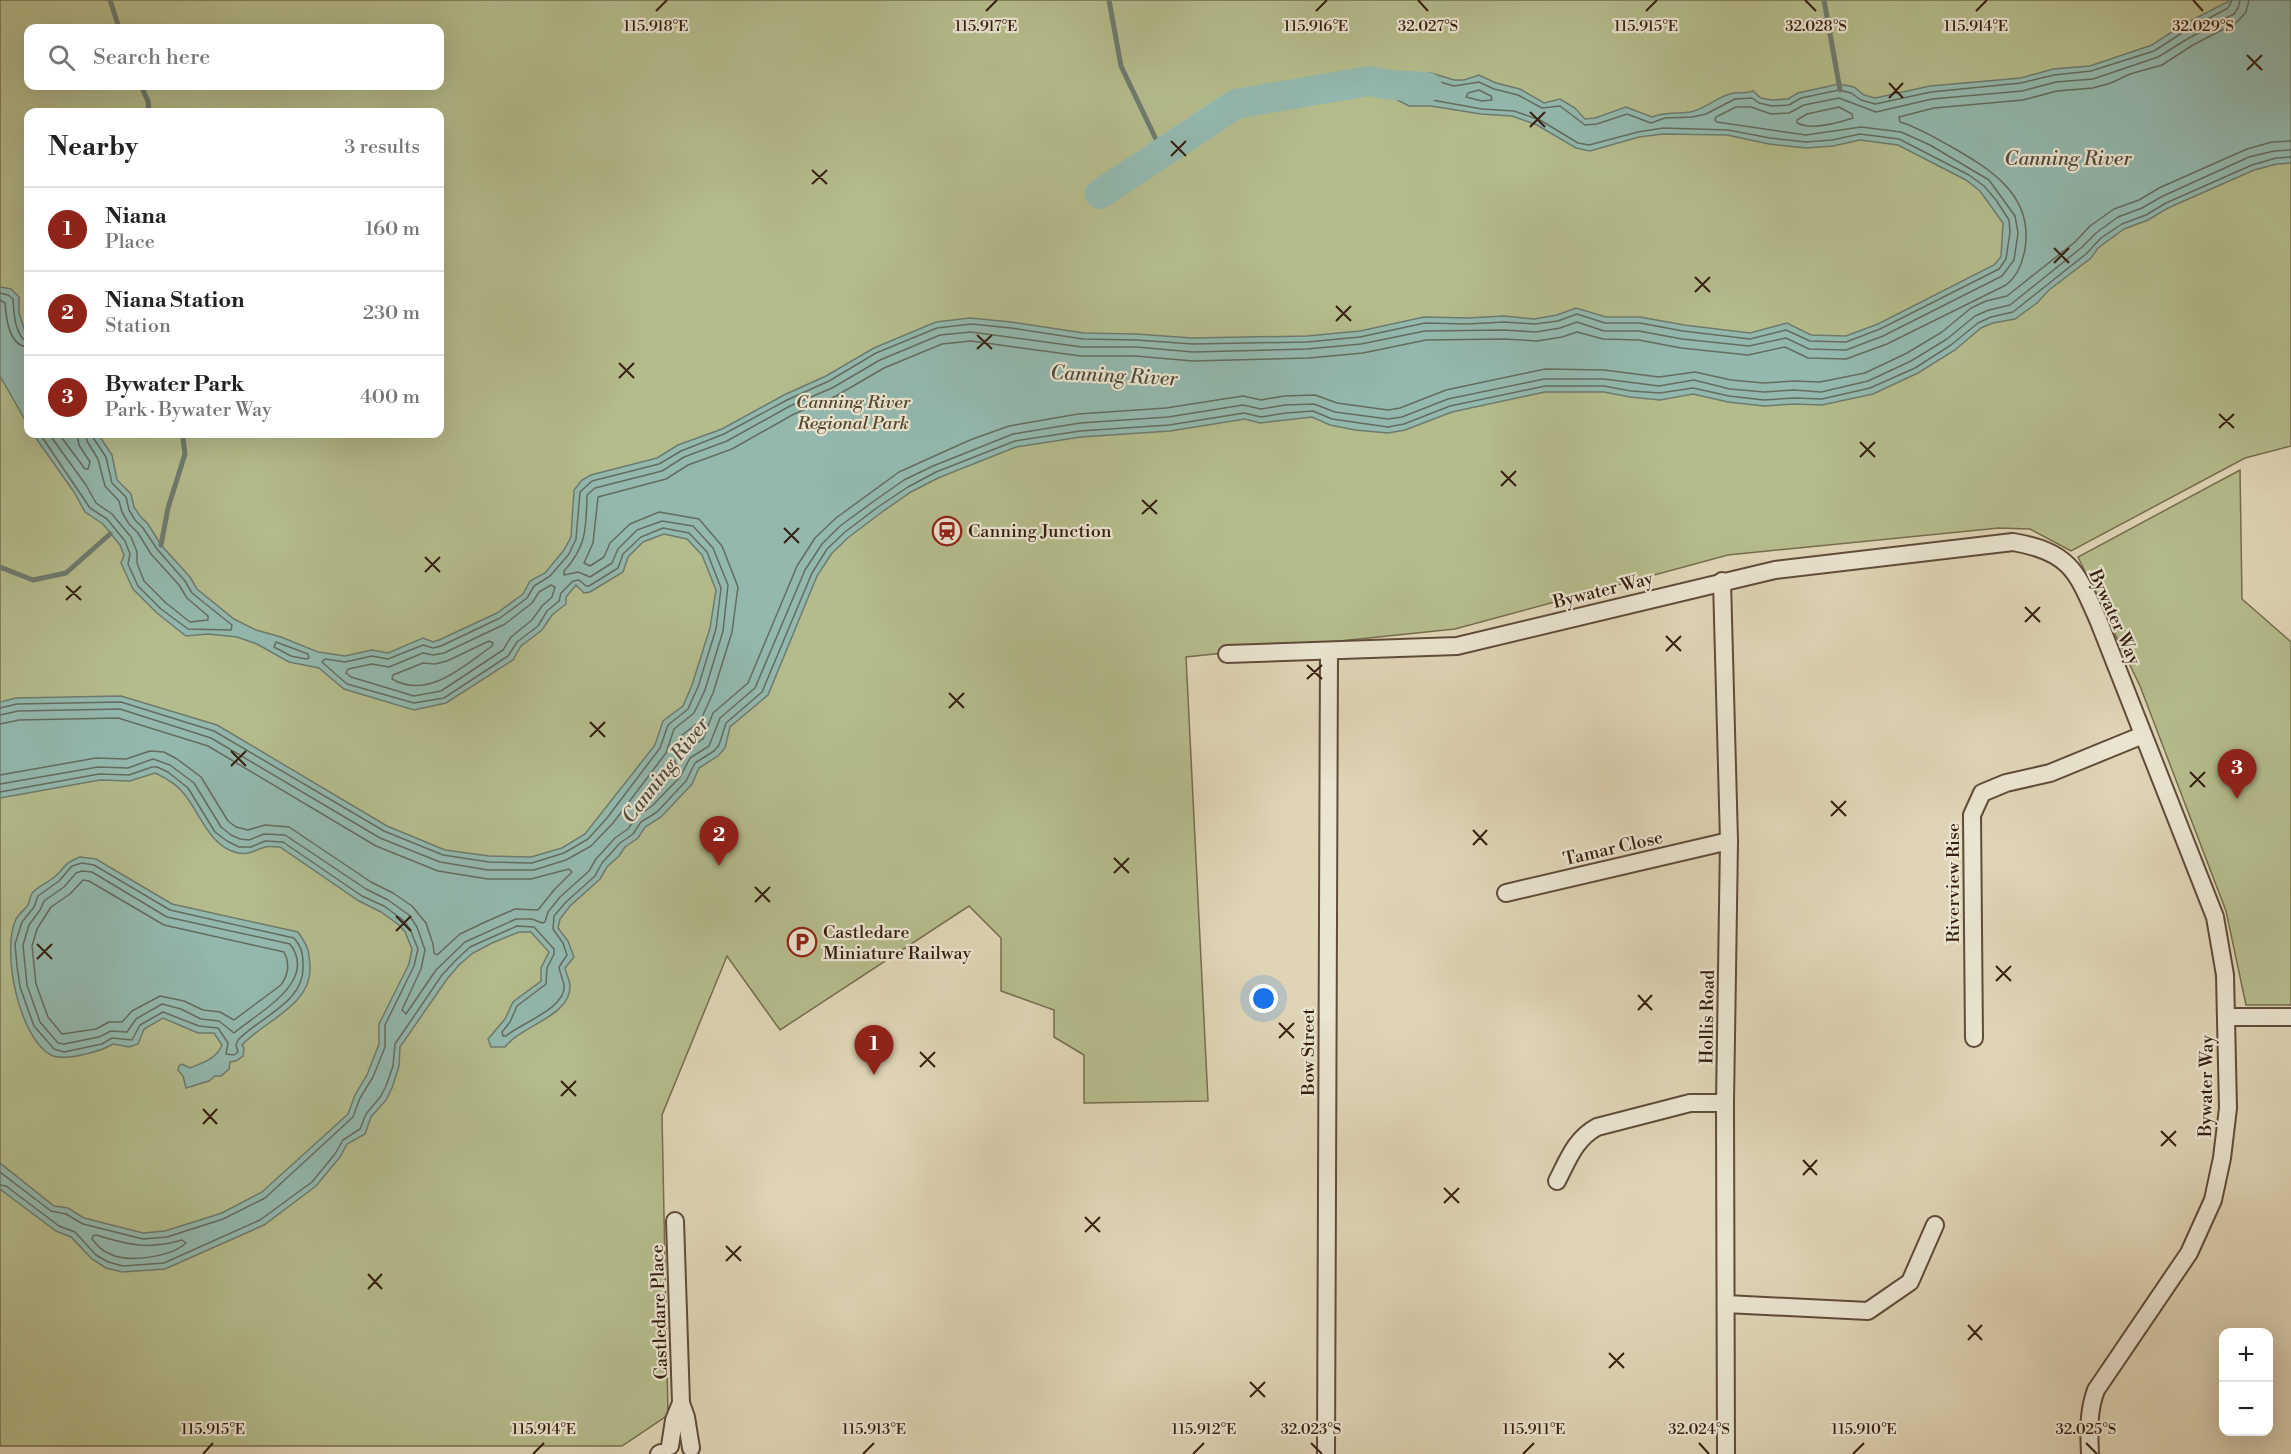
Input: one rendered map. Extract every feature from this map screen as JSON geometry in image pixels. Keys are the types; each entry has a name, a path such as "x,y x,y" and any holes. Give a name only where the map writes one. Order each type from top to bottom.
{"street":[{"name":"Bywater Way","path":"1227,654 1457,646 1774,570 2013,542 2039,547 2068,563 2082,582 2215,917 2225,975 2228,1108 2222,1158 2213,1200 2189,1253 2096,1390 2092,1400 2089,1426 2090,1454"},
{"name":"Hollis Road","path":"1722,581 1729,841 1725,1103 1726,1454"},
{"name":"Bow Street","path":"1326,1454 1329,651"},
{"name":"Riverview Rise","path":"1974,1038 1972,815 1982,793 2006,783 2049,773 2143,735"},
{"name":"Tamar Close","path":"1506,893 1729,841"},
{"path":"2226,1017 2291,1017"},
{"path":"1557,1181 1578,1142 1586,1133 1597,1127 1690,1104 1725,1103"},
{"name":"Castledare Place","path":"675,1221 681,1402 695,1451"},
{"path":"1726,1304 1868,1311 1910,1282 1935,1225"},
{"name":"Castledare Place","path":"663,1452 681,1402"},
{"path":"663,1452 677,1444 695,1451"}],"green space":[{"name":"Canning River Regional Park","path":"0,0 2291,0 2291,446 2245,458 2071,551 2030,529 1999,528 1728,555 1455,629 1186,657 1208,1101 1084,1103 1084,1055 1054,1037 1054,1010 1001,991 1001,938 969,906 780,1030 727,956 662,1115 668,1415 622,1446 0,1446"},
{"path":"2240,470 2242,599 2291,642 2291,1005 2246,1005 2226,911 2140,686 2078,557"}],"water":[{"name":"Canning River","path":"2231,0 2291,0 2291,163 2254,170 2124,229 2098,248 2091,258 2015,319 1981,328 1955,350 1918,373 1873,394 1822,405 1764,406 1728,402 1693,394 1660,400 1604,392 1545,392 1452,412 1405,430 1388,433 1330,425 1312,417 1260,423 1245,419 1170,431 1081,437 1016,447 938,478 911,492 849,537 832,553 817,576 768,695 730,727 725,748 718,756 699,768 692,784 661,817 645,827 638,838 625,847 607,867 600,879 570,906 560,919 558,928 568,941 574,957 565,968 570,984 568,996 563,1005 554,1013 522,1032 505,1047 491,1047 488,1039 505,1019 513,1002 541,981 541,968 549,952 531,932 519,932 473,953 447,979 400,1047 399,1066 392,1088 386,1100 371,1117 365,1134 347,1144 340,1157 316,1186 264,1225 165,1269 122,1272 106,1268 92,1259 71,1237 56,1231 0,1189 0,1163 54,1206 68,1208 84,1218 143,1233 165,1231 222,1213 262,1192 348,1114 379,1044 379,1024 409,964 412,949 405,932 399,925 381,912 359,901 280,847 267,847 249,853 228,850 213,837 182,791 172,782 155,773 130,781 100,780 0,798 0,702 16,698 121,696 217,725 387,826 445,850 489,856 531,857 562,848 585,834 655,745 663,721 683,706 710,628 716,590 702,555 687,539 664,534 643,542 628,557 623,572 590,592 584,593 576,585 566,597 566,604 552,615 542,630 521,646 513,660 446,703 414,710 344,689 319,668 289,662 257,644 237,637 208,634 186,636 157,613 133,589 121,563 124,555 120,545 103,524 85,512 74,492 36,438 101,438 112,455 117,480 131,494 134,507 161,545 190,577 197,589 234,619 256,630 318,652 345,656 372,650 388,653 423,638 433,642 439,640 497,613 523,594 530,581 545,573 564,550 571,537 574,490 582,480 591,475 657,458 678,445 722,429 784,395 826,376 874,348 936,322 970,318 1084,333 1192,338 1307,336 1360,331 1424,317 1504,316 1534,319 1557,315 1576,308 1606,317 1640,317 1750,333 1787,323 1811,335 1846,336 1878,324 1994,265 2001,257 2003,223 1980,191 1966,180 1898,145 1860,140 1833,146 1806,148 1769,144 1727,135 1663,134 1639,137 1590,151 1576,148 1537,125 1512,116 1481,114 1431,106 1409,106 1388,95 1386,82 1396,76 1431,73 1454,80 1464,80 1479,75 1496,83 1520,89 1544,103 1560,99 1575,108 1585,119 1595,118 1626,107 1652,117 1690,112 1734,93 1753,91 1761,98 1788,99 1798,93 1839,84 1854,87 1864,95 1875,98 1930,86 2021,78 2053,69 2090,66 2152,45 2181,26"},
{"path":"0,287 11,289 19,297 19,313 24,329 24,418 0,376"},
{"path":"80,857 96,859 172,904 298,932 307,948 310,961 309,980 303,992 285,1011 242,1045 243,1056 230,1062 229,1069 221,1076 215,1076 209,1081 186,1088 183,1076 178,1070 179,1066 182,1064 190,1068 205,1062 216,1054 222,1045 214,1033 198,1033 163,1018 144,1029 138,1044 129,1047 113,1044 100,1050 73,1056 51,1055 40,1046 22,1013 12,972 12,933 16,919 28,905 33,892 52,879 67,864"}],"waterway":[{"path":"110,0 118,24"},
{"path":"1109,0 1121,66 1163,154"},
{"path":"1824,0 1840,90"},
{"path":"1100,194 1236,104 1369,81 1427,87"},
{"path":"143,90 149,108"},
{"path":"161,545 168,508 185,454 183,438"},
{"path":"0,567 33,580 66,573 110,534"}],"place":[{"name":"Canning Junction","path":"947,531"},
{"name":"Bywater Park","path":"2237,799"},
{"name":"Niana Station","path":"719,866"},
{"name":"Castledare Miniature Railway","path":"802,942"},
{"name":"Niana","path":"874,1075"}]}
